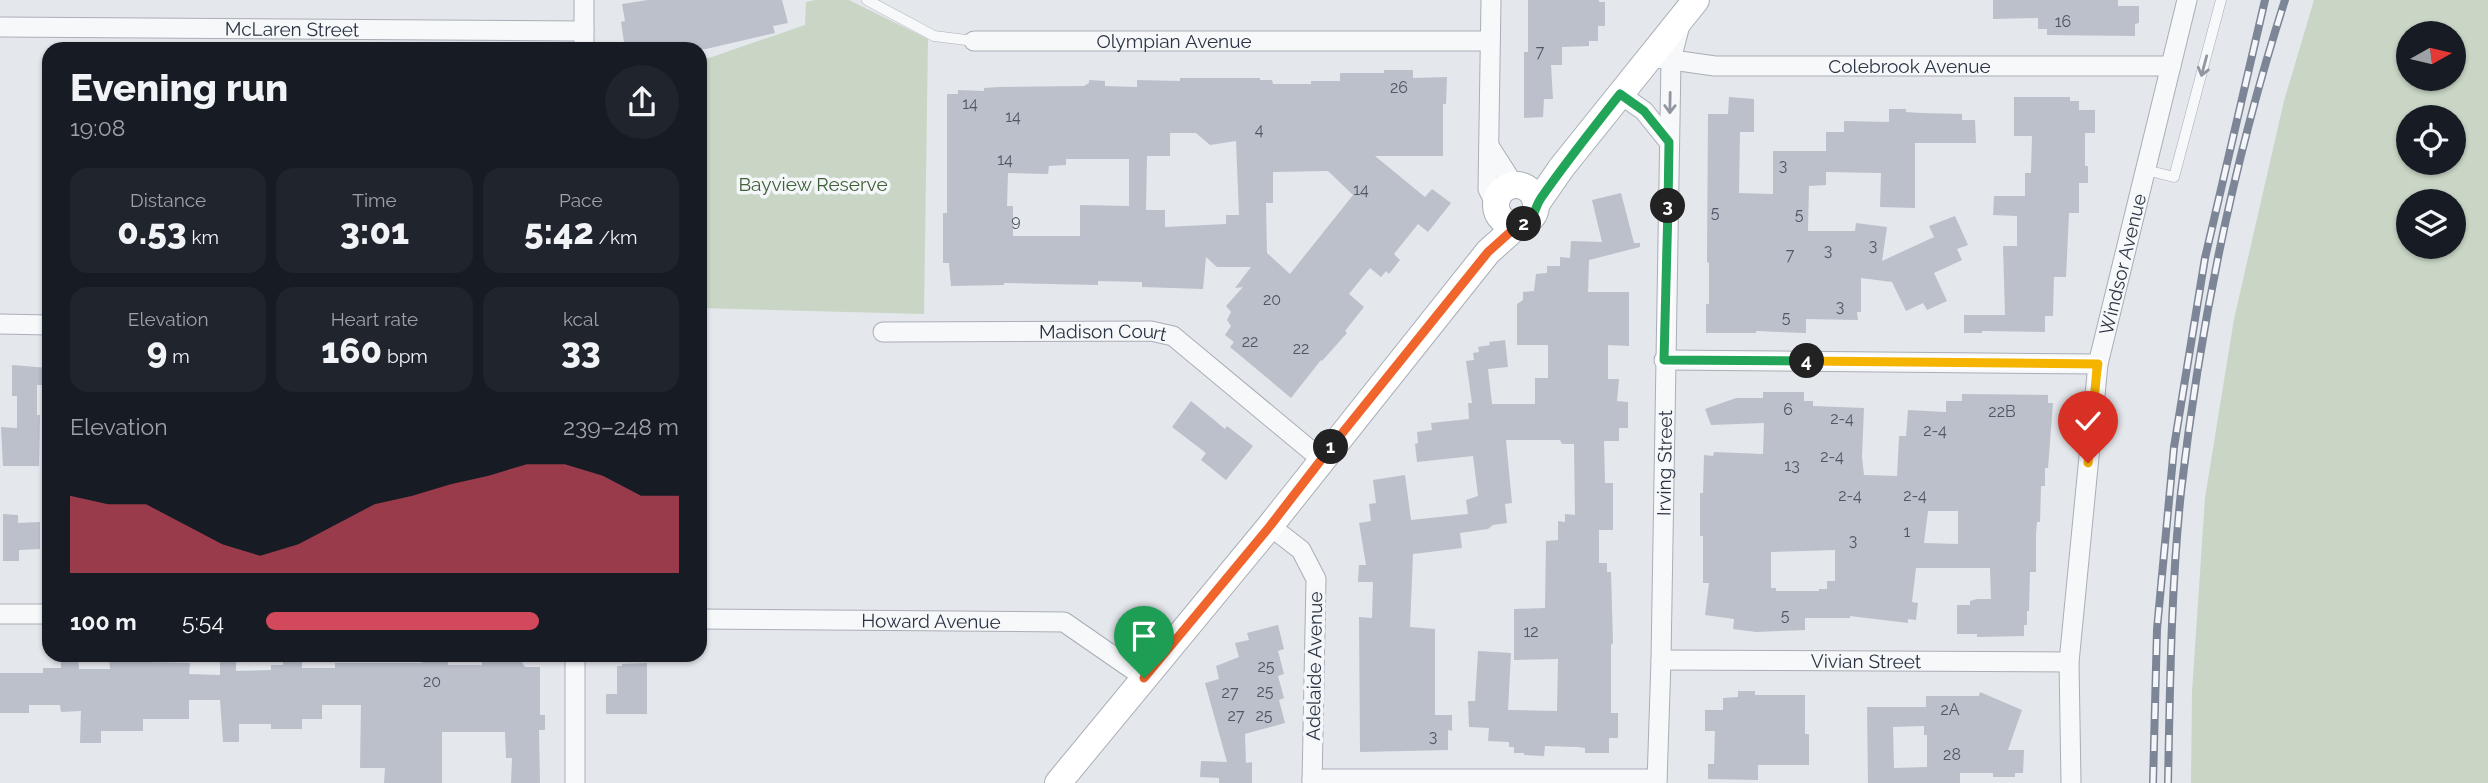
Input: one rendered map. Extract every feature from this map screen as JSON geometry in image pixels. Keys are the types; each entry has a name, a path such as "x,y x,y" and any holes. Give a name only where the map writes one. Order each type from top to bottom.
{"street":[{"path":"584,0 584,40"},
{"path":"1491,0 1488,189 1506,223 1517,226"},
{"name":"Windsor Avenue","path":"2071,783 2069,662 2098,364 2187,0"},
{"path":"1488,252 1496,207 1502,190 1525,191 1562,167 1620,94 1660,59 1689,8"},
{"name":"McLaren Street","path":"0,27 584,40"},
{"name":"Olympian Avenue","path":"974,41 1490,41"},
{"name":"Colebrook Avenue","path":"1660,59 1715,66 2171,65"},
{"name":"Irving Street","path":"1657,781 1669,142 1660,59"},
{"path":"1620,94 1644,111 1669,142"},
{"path":"1058,783 1270,526 1488,252 1517,226 1530,221 1534,216 1525,191 1489,146"},
{"path":"0,324 42,325"},
{"name":"Madison Court","path":"883,332 1151,331 1173,336 1321,459"},
{"path":"1664,360 2098,364"},
{"name":"Adelaide Avenue","path":"1270,526 1301,550 1315,579 1312,781"},
{"path":"0,614 42,614"},
{"name":"Howard Avenue","path":"707,619 1064,622 1144,678"},
{"name":"Vivian Street","path":"1661,660 2069,662"},
{"path":"575,662 575,783"},
{"path":"1312,781 1657,781"}],"lane":[{"name":"Olympian Avenue","path":"867,0 934,36 974,41"},
{"path":"2146,170 2174,177 2221,0"}],"green space":[{"name":"Bayview Reserve","path":"849,0 928,39 924,314 707,308 707,59 805,25 806,2"},
{"path":"2314,0 2488,0 2488,783 2191,783 2192,692 2205,498 2234,319 2284,101"}],"building":[{"path":"648,0 782,0 788,23 773,26 775,33 707,49 707,42 624,42 621,22 625,21 622,4"},
{"path":"1528,0 1605,2 1605,26 1598,26 1598,41 1589,41 1589,46 1562,47 1562,65 1551,65 1553,99 1544,99 1543,117 1524,118 1524,52 1528,52"},
{"path":"1993,0 2118,0 2118,6 2139,6 2139,23 2135,24 2135,36 2047,35 2047,29 2038,29 2038,18 1993,19"},
{"path":"1384,70 1413,70 1413,78 1447,77 1446,104 1443,104 1443,156 1375,156 1425,197 1432,189 1451,203 1428,232 1418,224 1394,254 1400,260 1389,274 1386,271 1381,277 1370,268 1349,294 1364,307 1345,331 1347,333 1291,398 1230,347 1234,342 1225,335 1231,326 1227,320 1231,312 1226,306 1243,287 1235,288 1251,267 1217,267 1206,257 1203,289 1142,287 1142,282 1098,281 1098,285 1004,283 951,286 949,263 943,263 943,213 947,213 947,94 958,94 958,90 984,91 984,88 999,87 1084,86 1089,80 1105,81 1105,86 1137,87 1137,80 1180,81 1180,78 1260,78 1272,80 1273,84 1311,84 1311,81 1340,81 1340,73 1384,73","holes":["1170,133 1196,133 1210,145 1236,141 1239,215 1226,215 1226,224 1165,227 1165,210 1146,210 1147,156 1170,156","1066,159 1129,159 1129,206 1080,205 1080,236 1013,236 1013,206 1007,206 1008,173 1048,174 1049,166 1066,165","1328,171 1353,195 1290,274 1267,253 1266,203 1273,203 1273,172"]},
{"path":"1729,97 1754,99 1754,132 1740,132 1739,193 1773,194 1773,151 1826,151 1826,132 1844,132 1844,121 1889,122 1889,109 1962,114 1962,120 1975,120 1976,143 1915,143 1915,208 1880,207 1881,173 1826,172 1826,185 1809,186 1808,231 1855,231 1856,223 1887,227 1882,261 1934,237 1929,226 1955,216 1968,245 1957,249 1962,260 1934,273 1947,301 1927,310 1923,303 1906,311 1892,282 1861,278 1861,312 1857,312 1858,320 1806,319 1806,333 1706,333 1706,304 1709,304 1708,114 1728,114"},
{"path":"2014,97 2070,97 2070,101 2079,101 2079,110 2095,110 2095,133 2085,133 2088,183 2079,183 2079,213 2069,213 2066,277 2054,277 2053,316 2045,316 2045,332 1964,333 1964,315 2005,315 2003,246 2017,246 2017,216 1993,215 1994,196 2025,196 2025,173 2031,173 2032,136 2014,136"},
{"path":"1621,193 1634,243 1640,243 1640,247 1589,260 1588,292 1629,292 1629,346 1608,345 1608,379 1619,379 1617,401 1628,402 1628,428 1619,428 1619,441 1604,441 1605,483 1613,483 1613,530 1599,530 1599,563 1607,563 1607,572 1611,572 1611,713 1618,713 1618,738 1609,738 1609,753 1585,753 1585,748 1545,746 1544,756 1524,755 1514,753 1514,747 1509,747 1509,742 1488,741 1489,728 1469,727 1468,701 1475,701 1478,651 1511,653 1508,710 1557,711 1558,659 1514,660 1514,609 1545,608 1546,541 1558,540 1558,521 1565,522 1565,514 1575,515 1574,444 1562,444 1560,440 1506,440 1512,503 1505,504 1507,523 1460,533 1462,548 1413,554 1410,627 1435,629 1435,715 1452,715 1452,731 1448,730 1448,750 1360,752 1359,617 1372,618 1373,582 1358,582 1359,565 1366,565 1359,523 1371,521 1369,504 1376,503 1373,480 1405,475 1411,520 1468,514 1466,500 1478,496 1473,456 1417,462 1417,432 1432,430 1431,423 1469,419 1468,403 1472,403 1466,361 1474,360 1473,353 1479,352 1478,347 1490,345 1489,342 1505,340 1508,367 1488,369 1492,404 1535,404 1535,378 1548,378 1548,345 1517,345 1517,304 1523,300 1523,292 1534,291 1536,274 1547,273 1547,266 1560,266 1560,257 1570,258 1571,241 1602,242 1592,200"},
{"path":"12,365 42,367 42,385 37,385 37,415 40,415 39,466 3,466 1,427 17,428 17,396 12,396"},
{"path":"1763,392 1804,392 1804,401 1813,401 1813,406 1864,408 1864,475 1897,476 1899,436 1906,436 1908,410 1946,412 1946,401 1962,401 1962,394 2048,395 2048,403 2053,403 2048,468 2045,468 2045,486 2041,486 2040,522 2037,522 2036,534 2036,572 2030,572 2029,611 2027,625 2024,625 2024,636 1977,637 1977,634 1957,634 1957,605 1970,605 1970,601 1977,599 1991,599 1990,568 1916,568 1912,602 1918,603 1916,620 1908,619 1908,623 1850,616 1805,618 1805,630 1756,632 1733,629 1734,619 1705,615 1709,583 1703,583 1703,536 1700,536 1700,493 1703,493 1704,455 1713,456 1714,452 1763,454 1764,423 1711,425 1705,409 1736,398 1763,398","holes":["1928,511 1958,511 1958,544 1924,543","1835,550 1835,581 1827,581 1827,589 1776,591 1776,588 1771,588 1771,552"]},
{"path":"1191,401 1225,429 1227,426 1253,446 1226,480 1201,460 1206,453 1172,427"},
{"path":"3,514 18,515 18,523 40,522 40,549 19,550 19,561 3,561"},
{"path":"1278,625 1284,649 1278,651 1284,674 1278,676 1284,698 1279,700 1285,723 1245,734 1246,763 1252,762 1252,783 1219,783 1219,778 1200,777 1201,761 1227,762 1205,683 1219,679 1216,666 1239,657 1235,643 1249,640 1247,633"},
{"path":"61,662 78,662 79,669 110,669 109,662 190,663 189,674 220,675 220,662 236,662 236,671 271,670 271,665 283,665 283,662 302,662 302,668 335,668 335,663 448,662 448,665 482,665 482,662 522,662 525,667 540,667 540,715 545,715 545,730 539,730 540,783 511,783 512,758 506,758 505,732 442,732 442,783 384,783 385,768 360,768 361,705 322,705 322,719 302,719 302,729 271,729 271,724 239,724 239,742 223,742 220,700 189,700 189,719 143,719 143,731 101,731 101,743 80,743 81,711 61,712 60,705 29,705 29,713 0,713 0,673 43,673 43,668 61,668"},
{"path":"647,663 647,714 606,714 606,694 617,694 617,666"},
{"path":"1738,691 1755,691 1755,695 1805,695 1805,734 1809,734 1809,765 1758,765 1758,780 1708,779 1708,764 1714,764 1715,731 1705,731 1705,710 1723,710 1723,698 1738,697"},
{"path":"1980,692 2022,710 2008,750 2024,750 2023,773 2015,773 2015,777 1993,777 1993,773 1960,773 1960,783 1868,783 1867,707 1926,707 1926,696 1979,696","holes":["1924,726 1924,735 1927,735 1927,767 1894,768 1893,727"]}],"railway":[{"path":"2153,783 2157,629 2174,447 2205,258 2265,0"},
{"path":"2168,783 2175,564 2181,492 2198,367 2235,182 2285,0"}],"route":[{"path":"1144,678 1270,526 1488,252 1517,226 1530,221 1537,203 1562,167 1620,94 1644,111 1669,142 1664,360 2098,364 2088,463"}]}
